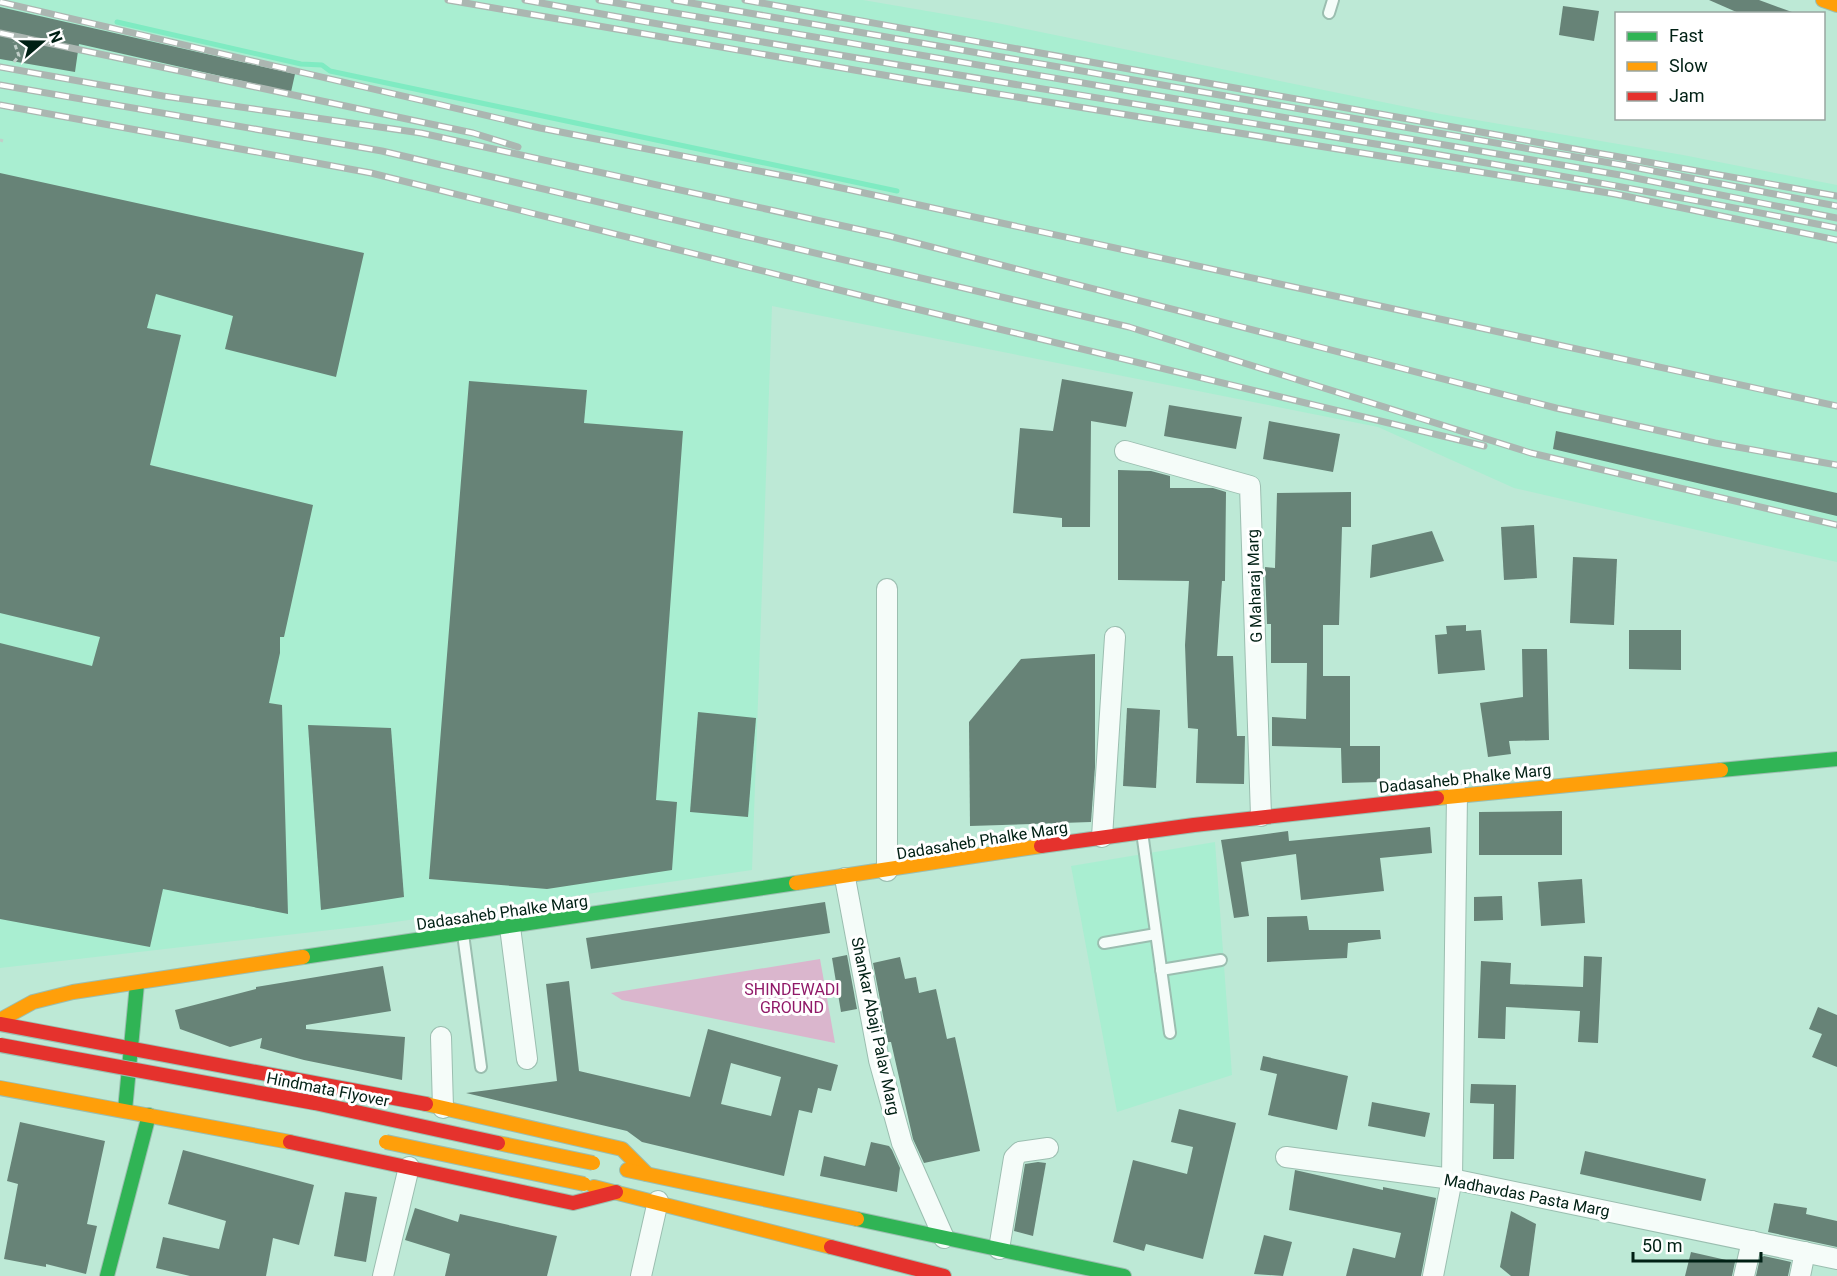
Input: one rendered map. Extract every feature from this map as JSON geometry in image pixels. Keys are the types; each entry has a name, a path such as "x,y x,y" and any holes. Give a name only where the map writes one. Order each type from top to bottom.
{"main road":[{"path":"1823,0 1837,5"},
{"name":"Dadasaheb Phalke Marg","path":"0,1022 33,1002 73,992 117,992 137,984 845,878 1102,837 1457,794 1837,759"},
{"path":"125,1110 137,984"},
{"path":"0,1022 112,1037 132,1049 319,1082 622,1149 647,1174"},
{"path":"106,1091 112,1037"},
{"name":"Hindmata Flyover","path":"0,1046 125,1066 304,1101 1124,1276"},
{"path":"0,1088 144,1093"},
{"path":"106,1091 125,1110 409,1167 573,1203 616,1192"},
{"path":"107,1276 148,1115"},
{"path":"367,1138 584,1184 944,1276"}],"street":[{"name":"G Maharaj Marg","path":"1125,451 1250,486 1261,816"},
{"path":"887,589 887,871"},
{"path":"1102,837 1115,637"},
{"path":"1433,1276 1452,1179 1457,794"},
{"name":"Shankar Abaji Palav Marg","path":"845,878 879,1060 902,1143 944,1238"},
{"path":"510,927 527,1059"},
{"path":"441,1037 443,1108"},
{"path":"999,1249 1014,1158 1020,1152 1048,1148"},
{"name":"Madhavdas Pasta Marg","path":"1286,1157 1452,1179 1837,1259"},
{"path":"383,1276 409,1167"},
{"path":"641,1276 658,1202"},
{"path":"1744,1276 1752,1241"},
{"path":"1800,1276 1805,1252"}],"lane":[{"path":"1329,13 1333,0"},
{"path":"1142,832 1170,1032"},
{"path":"463,934 481,1067"},
{"path":"1104,943 1156,934"},
{"path":"1161,970 1221,960"}],"path":[{"path":"14,42 19,56 14,62"}],"shaded area":[{"path":"0,0 863,0 997,23 1441,114 1683,155 1837,185 1837,562 1514,488 1378,427 772,306 752,870 374,925 0,968"},
{"path":"1215,842 1232,1075 1117,1112 1071,866"}],"green space":[{"name":"SHINDEWADI GROUND","path":"820,959 835,1043 622,1000 611,993"}],"building":[{"path":"1709,0 1759,0 1792,12 1736,12"},
{"path":"1563,6 1599,11 1594,41 1559,35"},
{"path":"0,7 295,74 291,92 79,44 75,72 0,59"},
{"path":"0,173 364,253 336,377 225,349 233,316 156,294 147,328 181,335 150,465 313,505 284,637 280,637 280,653 269,703 282,705 288,914 163,889 150,947 0,919 0,643 92,666 100,637 0,613"},
{"path":"1062,379 1133,392 1126,427 1091,421 1090,527 1062,527 1062,518 1013,513 1020,428 1053,431"},
{"path":"469,381 587,390 584,423 683,431 656,800 677,802 672,870 547,889 429,879"},
{"path":"1169,405 1242,417 1236,449 1164,436"},
{"path":"1269,421 1340,434 1333,472 1263,459"},
{"path":"1556,431 1837,493 1837,516 1553,449"},
{"path":"1118,470 1151,471 1170,476 1170,488 1213,488 1226,492 1225,581 1222,581 1217,656 1233,656 1237,736 1245,736 1244,784 1196,783 1198,729 1188,728 1185,645 1189,581 1118,580"},
{"path":"1351,492 1351,527 1342,527 1339,625 1323,625 1323,676 1350,676 1350,746 1380,746 1380,782 1342,783 1341,748 1272,746 1272,717 1306,719 1307,663 1271,663 1271,624 1267,624 1265,567 1275,568 1277,493"},
{"path":"1534,525 1537,578 1504,580 1501,527"},
{"path":"1432,531 1444,561 1370,578 1372,545"},
{"path":"1573,557 1617,559 1614,625 1570,623"},
{"path":"1466,625 1466,631 1481,630 1485,670 1438,674 1435,635 1447,634 1446,626"},
{"path":"1629,630 1681,630 1681,670 1629,669"},
{"path":"1522,649 1547,649 1549,740 1509,741 1511,754 1488,757 1480,703 1523,697"},
{"path":"1095,654 1095,767 1091,822 970,826 969,722 1021,659"},
{"path":"1127,708 1160,710 1156,788 1123,786"},
{"path":"698,712 756,718 748,817 690,812"},
{"path":"308,725 391,728 404,897 321,910"},
{"path":"1562,811 1562,855 1479,855 1479,812"},
{"path":"1430,827 1432,853 1380,858 1384,891 1301,900 1296,854 1241,862 1249,916 1234,918 1221,840 1288,831 1289,841"},
{"path":"1582,879 1585,923 1541,926 1538,882"},
{"path":"1502,896 1503,920 1474,921 1474,897"},
{"path":"825,902 830,933 591,969 586,938"},
{"path":"1307,916 1309,930 1380,930 1381,939 1348,943 1347,958 1267,962 1267,917"},
{"path":"847,955 857,1009 841,1012 832,958"},
{"path":"1584,956 1602,957 1598,1043 1578,1042 1580,1011 1506,1007 1505,1039 1478,1038 1481,961 1511,963 1510,984 1583,987"},
{"path":"900,957 905,979 916,977 919,993 936,989 947,1039 955,1037 980,1151 924,1163 913,1139 891,1042 888,1042 873,963"},
{"path":"383,966 391,1011 306,1025 306,1029 405,1037 402,1080 304,1060 260,1048 262,1038 230,1047 180,1029 175,1010 256,989 256,987"},
{"path":"569,981 579,1071 690,1097 708,1029 838,1065 831,1091 818,1088 812,1113 799,1110 784,1176 642,1142 627,1131 466,1093 557,1081 546,984","holes":["731,1063 781,1077 771,1116 721,1104"]},
{"path":"1818,1007 1837,1015 1837,1067 1812,1057 1822,1034 1809,1029"},
{"path":"1263,1056 1348,1076 1337,1130 1268,1115 1277,1074 1260,1070"},
{"path":"1471,1084 1516,1085 1514,1159 1493,1159 1494,1104 1470,1103"},
{"path":"1372,1102 1430,1113 1425,1137 1368,1126"},
{"path":"1179,1109 1236,1123 1203,1259 1146,1244 1144,1251 1113,1242 1133,1160 1187,1174 1193,1147 1171,1142"},
{"path":"20,1122 105,1141 87,1224 97,1226 86,1274 46,1264 46,1267 4,1259 18,1184 7,1181"},
{"path":"871,1142 889,1146 892,1150 900,1168 897,1192 820,1176 824,1156 865,1166"},
{"path":"183,1150 314,1185 299,1245 273,1238 266,1276 190,1276 156,1268 163,1237 219,1249 226,1221 168,1204"},
{"path":"1585,1151 1706,1179 1701,1201 1580,1174"},
{"path":"1046,1163 1033,1236 1014,1231 1025,1164"},
{"path":"1295,1170 1383,1190 1383,1187 1436,1198 1421,1276 1346,1276 1353,1248 1395,1258 1401,1233 1289,1210"},
{"path":"345,1192 377,1197 366,1262 334,1256"},
{"path":"1774,1203 1807,1208 1806,1214 1837,1221 1837,1247 1768,1232"},
{"path":"415,1208 458,1222 460,1214 557,1236 547,1276 445,1276 450,1254 405,1240"},
{"path":"1511,1211 1536,1224 1529,1276 1511,1276 1500,1267"},
{"path":"1264,1235 1292,1242 1283,1276 1254,1274"},
{"path":"1691,1252 1735,1262 1732,1276 1685,1276"},
{"path":"1764,1256 1791,1262 1788,1276 1756,1276 1760,1258"}],"waterway":[{"path":"117,22 301,64 322,65 330,71 897,191"}],"railway":[{"path":"448,0 924,82 1615,194 1837,240"},
{"path":"525,0 853,58 1510,167 1837,228"},
{"path":"599,0 1620,175 1837,218"},
{"path":"674,0 1622,165 1837,206"},
{"path":"745,0 1837,196"},
{"path":"0,2 540,128 805,180 1837,406"},
{"path":"0,33 473,133 518,147"},
{"path":"0,67 163,96 421,133 889,236 1556,408 1715,443 1837,465"},
{"path":"0,85 382,151 1129,327 1531,453 1837,525"},
{"path":"0,105 371,173 879,300 1484,446"}],"traffic: fast":[{"path":"1721,770 1837,759"},
{"path":"303,957 796,883"},
{"path":"125,1110 137,984"},
{"path":"107,1276 149,1115"},
{"path":"857,1219 1124,1276"}],"traffic: slow":[{"path":"1823,0 1837,5"},
{"path":"1437,798 1721,770"},
{"path":"796,883 1041,846"},
{"path":"0,1020 33,1002 73,992 303,957"},
{"path":"0,1088 290,1142"},
{"path":"426,1104 622,1149 647,1174"},
{"path":"386,1142 584,1184"},
{"path":"498,1143 593,1163"},
{"path":"627,1170 857,1219"},
{"path":"594,1187 831,1247"}],"traffic: jam":[{"path":"1041,846 1194,825 1437,798"},
{"path":"0,1024 426,1104"},
{"path":"0,1045 315,1103 498,1143"},
{"path":"290,1142 573,1203 616,1192"},
{"path":"831,1247 944,1276"}]}
